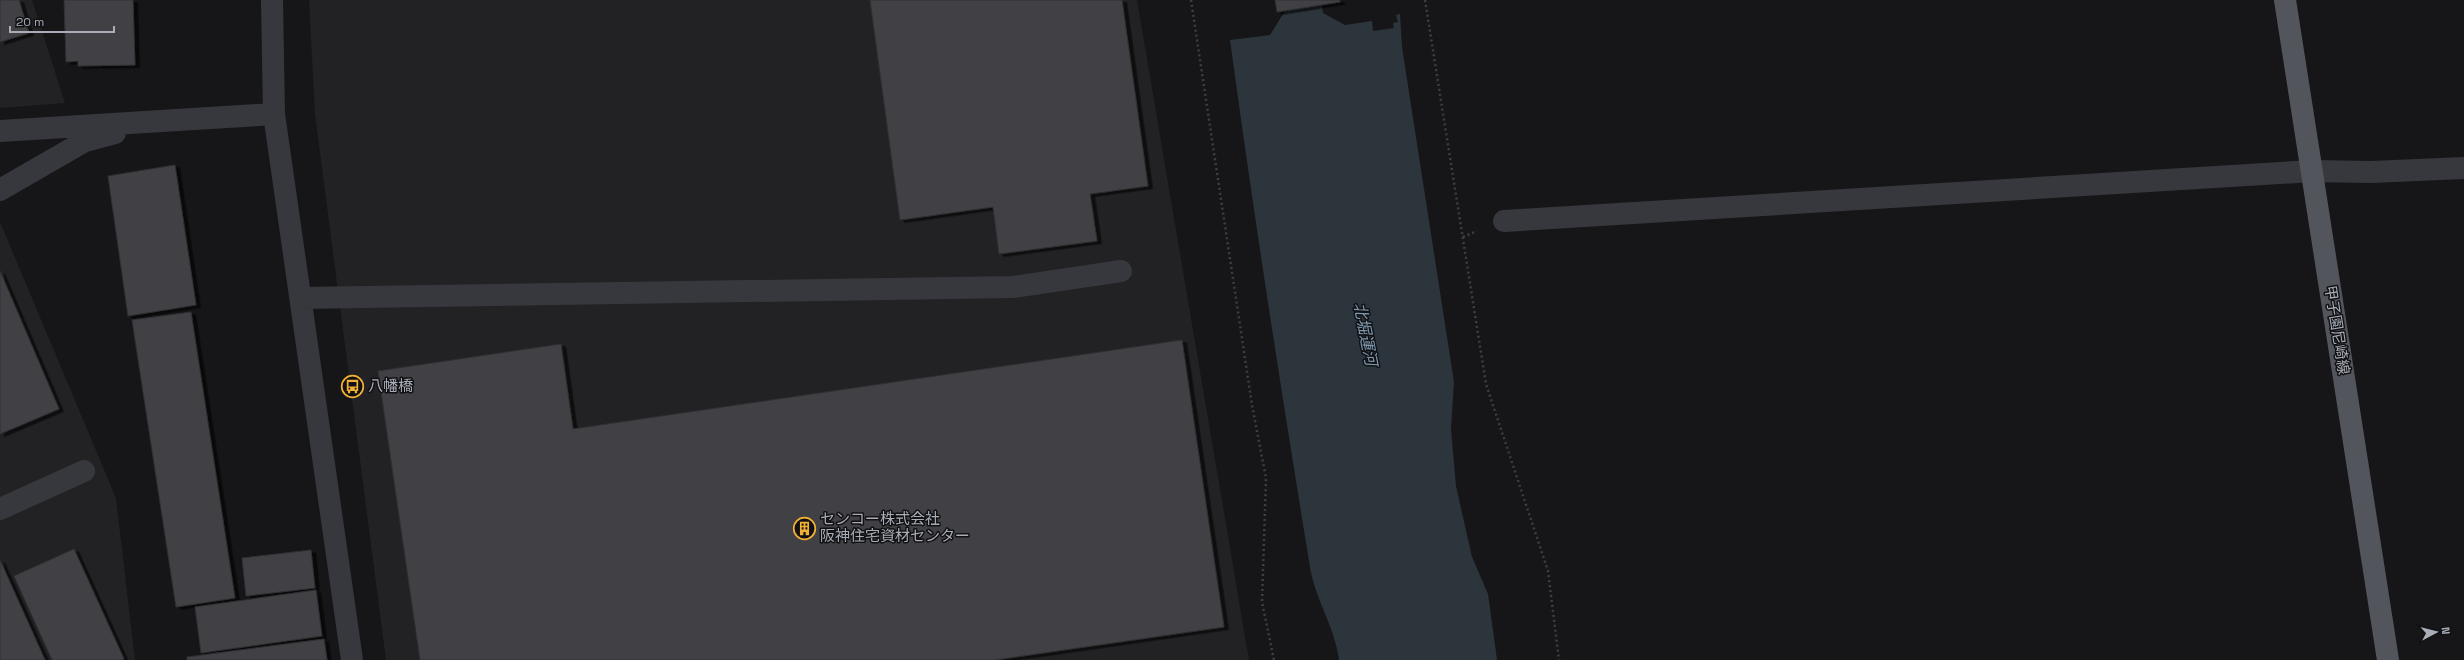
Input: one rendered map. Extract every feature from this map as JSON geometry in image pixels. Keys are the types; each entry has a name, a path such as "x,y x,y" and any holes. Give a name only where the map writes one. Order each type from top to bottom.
{"main road":[{"name":"甲子園尼崎線","path":"2285,0 2388,660"}],"street":[{"path":"272,0 274,114 352,660"},
{"path":"0,131 274,114"},
{"path":"0,190 85,141 158,120"},
{"path":"1504,221 2312,171 2371,172 2464,168"},
{"path":"301,298 1013,287 1121,271"},
{"path":"0,509 84,471"}],"path":[{"path":"1191,0 1252,405 1266,478 1262,602 1274,660"},
{"path":"1425,0 1486,384 1548,571 1559,660"}],"shaded area":[{"path":"0,0 32,0 65,103 0,108"},
{"path":"309,0 1137,0 1249,660 386,660 315,114"},
{"path":"0,222 116,498 135,660 0,660"}],"water":[{"name":"北堀運河","path":"1322,5 1323,13 1345,25 1372,21 1373,31 1394,28 1393,23 1398,22 1396,15 1400,14 1402,47 1454,382 1451,429 1456,486 1472,557 1488,594 1497,660 1339,660 1337,648 1313,579 1299,501 1268,304 1230,40 1270,35 1285,11"}],"building":[{"path":"0,0 19,0 29,33 0,42"},
{"path":"64,0 133,0 135,65 78,66 78,61 66,62"},
{"path":"870,0 1122,0 1148,186 1090,194 1097,241 999,254 993,207 900,220"},
{"path":"1275,0 1340,0 1340,2 1277,12"},
{"path":"175,165 196,305 128,316 108,176"},
{"path":"0,271 59,409 0,434"},
{"path":"191,312 235,598 176,607 132,320"},
{"name":"センコー株式会社 阪神住宅資材センター","path":"1182,340 1224,627 995,660 420,660 378,371 561,344 573,429"},
{"path":"74,549 124,659 122,660 52,660 14,576"},
{"path":"311,550 315,588 246,596 242,558"},
{"path":"0,560 45,660 0,660"},
{"path":"316,590 322,636 201,653 195,607"},
{"path":"324,639 327,660 187,660 187,657"}],"place":[{"name":"八幡橋","path":"352,386"},
{"name":"センコー株式会社 阪神住宅資材センター","path":"805,528"}]}
